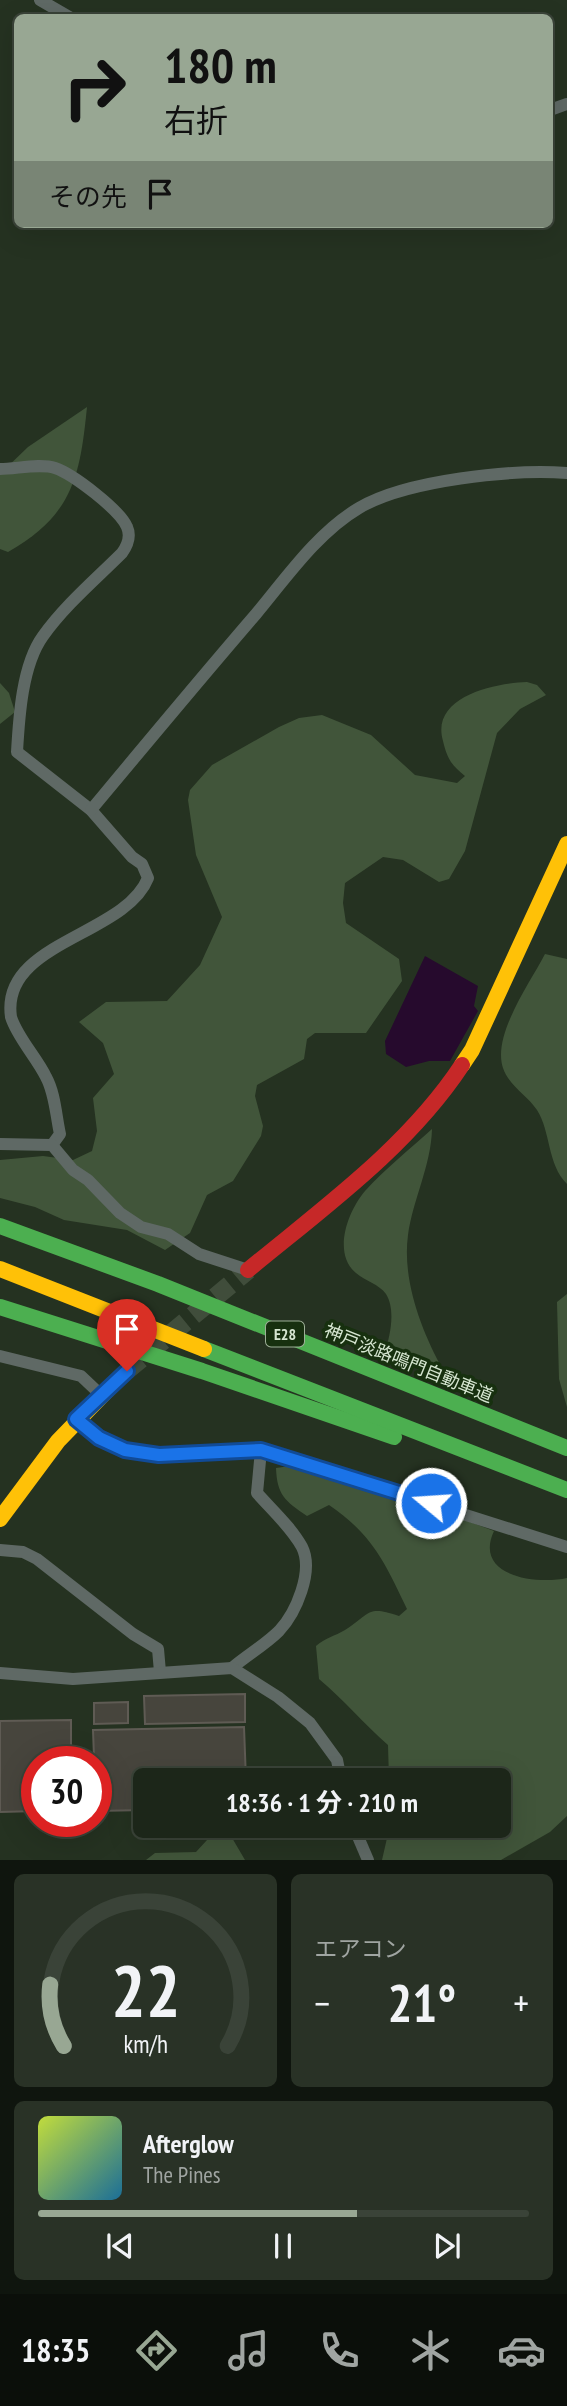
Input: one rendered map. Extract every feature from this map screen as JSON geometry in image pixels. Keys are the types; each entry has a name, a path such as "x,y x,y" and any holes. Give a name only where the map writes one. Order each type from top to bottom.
{"main road":[{"path":"248,1270 357,1180 441,1097 472,1051 567,844"},
{"path":"0,1211 86,1243 300,1333 366,1367"},
{"name":"神戸淡路鳴門自動車道","path":"0,1226 366,1367 567,1448"},
{"name":"E28","path":"0,1269 567,1492"},
{"path":"0,1307 567,1492"},
{"path":"0,1518 52,1446 100,1394 127,1371"}],"street":[{"path":"40,0 64,14"},
{"path":"0,469 54,467 74,477 108,505 127,527 128,544 122,553 42,637 30,664 18,726 17,752 91,810 142,864 148,878 142,894 126,907 37,957 21,972 9,992 12,1018 48,1081 60,1134 52,1145"},
{"path":"91,810 292,571 333,527 357,509 381,496 412,488 472,478 567,473"},
{"path":"0,1144 52,1145 73,1170 120,1213 141,1227 168,1234 199,1254 248,1270"},
{"path":"0,1356 81,1376 100,1394"},
{"path":"76,1419 108,1444 136,1452 173,1455 261,1450 567,1547"},
{"path":"0,1673 73,1679 232,1668 279,1631 294,1611 305,1577 303,1550 293,1534 257,1493 261,1450"},
{"path":"0,1550 23,1552 37,1559 133,1634 158,1649 160,1672"},
{"path":"232,1668 278,1697 310,1723 337,1760 339,1768"},
{"path":"359,1838 368,1860"}],"green space":[{"path":"87,407 76,473 60,508 30,538 8,552 0,549 0,474 28,447"},
{"path":"527,682 537,685 546,695 520,709 497,733 465,851 449,879 439,882 403,860 383,857 345,883 343,903 346,923 399,959 402,981 366,1033 315,1033 307,1039 304,1059 257,1085 255,1096 263,1126 261,1136 233,1181 207,1195 190,1233 165,1250 127,1230 64,1220 35,1207 0,1198 0,1160 43,1156 73,1160 92,1151 97,1131 93,1098 114,1074 103,1043 79,1022 106,1002 167,1001 200,965 222,917 196,855 188,800 190,790 212,765 279,727 299,718 322,715 371,735 415,775 457,783 465,776 453,765 443,741 442,726 446,713 468,695 483,689"},
{"path":"0,683 9,693 15,712 0,724"},
{"path":"545,954 567,959 567,1184 552,1158 545,1128 537,1110 506,1074 501,1055 503,1040 514,1009"},
{"path":"432,1129 429,1156 410,1222 407,1252 415,1304 427,1338 443,1370 434,1375 385,1352 391,1323 389,1300 383,1291 356,1273 349,1265 344,1244 348,1220 365,1191"},
{"path":"567,1294 567,1407 559,1379 557,1302"},
{"path":"297,1465 395,1494 494,1531 490,1546 492,1558 500,1567 525,1578 567,1578 567,1816 550,1832 501,1860 382,1860 387,1838 511,1838 511,1768 389,1768 388,1745 319,1679 316,1646 370,1612 381,1611 399,1616 407,1609 384,1564 357,1527 329,1505 307,1516 293,1506 280,1491 276,1468"},
{"path":"209,1838 232,1838 245,1860 146,1860 155,1853 196,1852"}],"shaded area":[{"path":"425,956 478,986 474,1006 478,1011 450,1061 429,1061 406,1067 386,1054 385,1041"}],"building":[{"path":"245,1694 245,1722 145,1724 144,1696"},
{"path":"128,1702 128,1723 94,1724 94,1703"},
{"path":"71,1720 71,1746 21,1746 21,1811 0,1812 0,1721"},
{"path":"244,1727 246,1768 133,1768 133,1810 112,1811 112,1746 94,1746 93,1730"}],"tunnel":[{"path":"126,1371 248,1270"}],"traffic: fast":[{"path":"0,1226 158,1284 567,1448"},
{"path":"0,1307 202,1371 394,1437"},
{"path":"204,1349 567,1490"}],"traffic: slow":[{"path":"462,1065 472,1050 567,844"},
{"path":"0,1269 204,1349"},
{"path":"0,1519 58,1441 126,1371"}],"traffic: jam":[{"path":"248,1270 390,1150 440,1095 462,1065"}],"route":[{"path":"127,1371 76,1419 114,1447 159,1455 261,1450 431,1503"}]}
